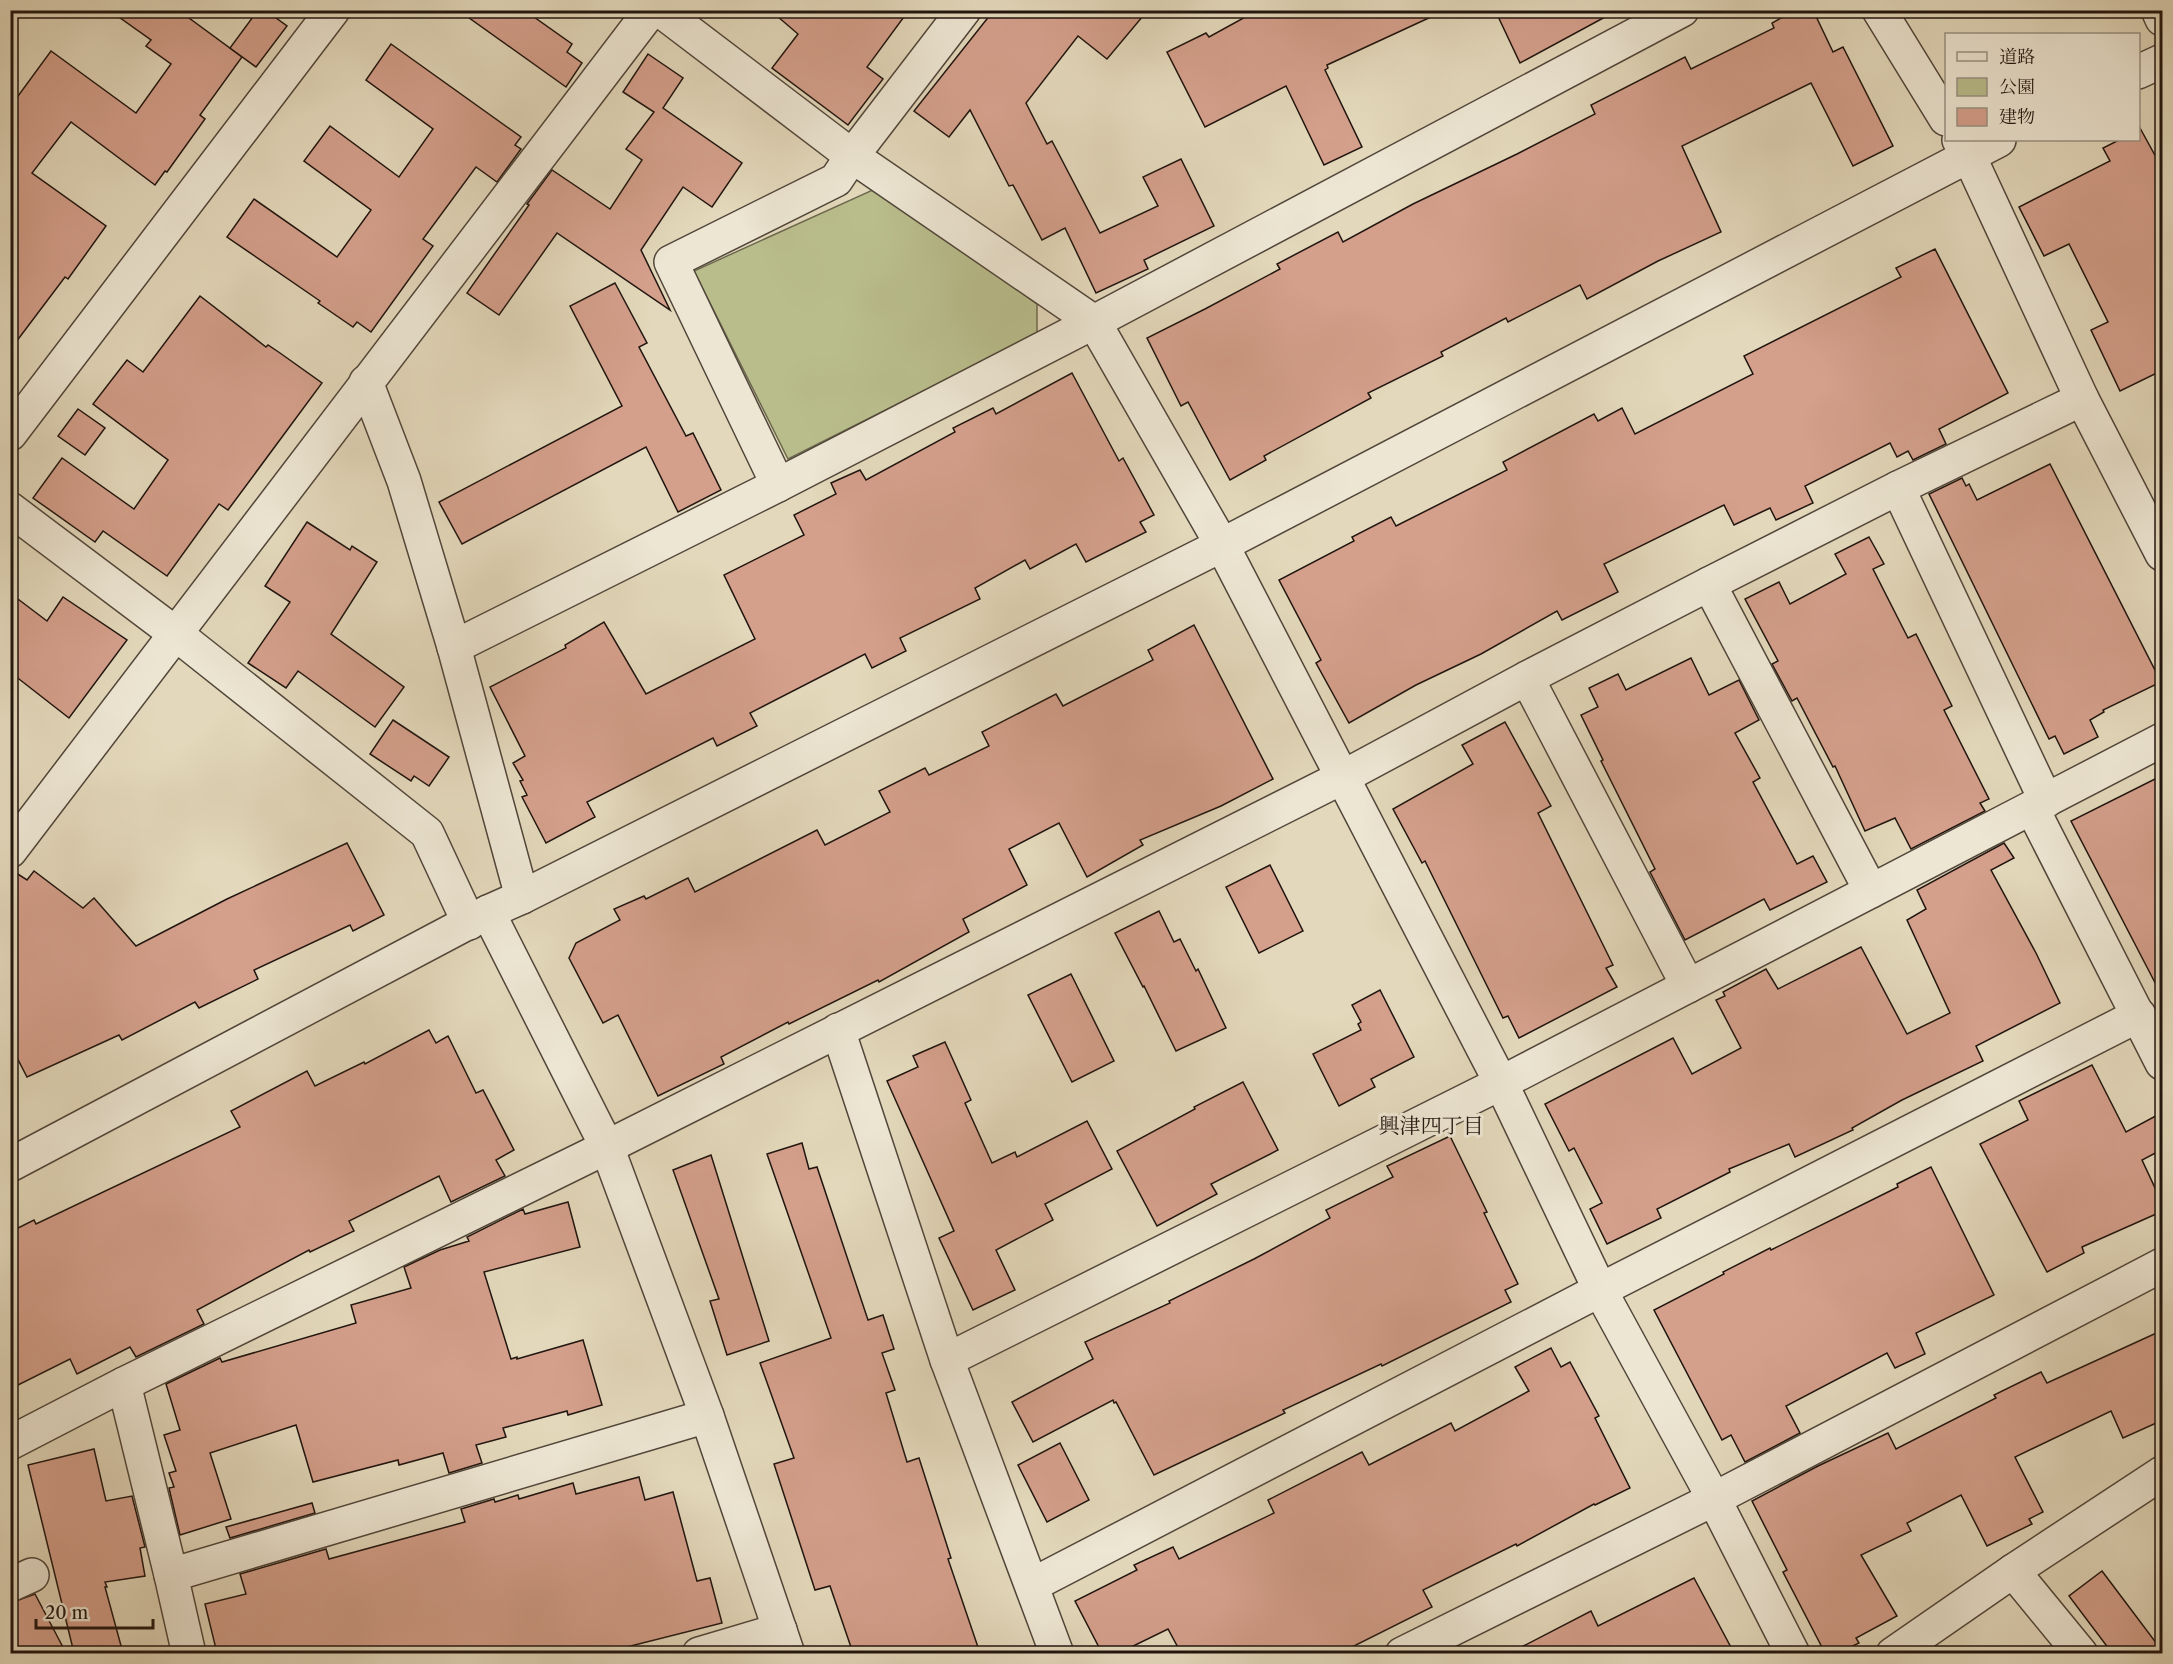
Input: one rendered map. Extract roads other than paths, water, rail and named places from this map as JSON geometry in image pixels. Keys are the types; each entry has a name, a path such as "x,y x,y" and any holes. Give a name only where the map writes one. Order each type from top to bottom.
{"street":[{"path":"10,434 333,10"},
{"path":"10,851 651,10"},
{"path":"660,10 852,156 1094,321 1222,545 1501,1083 1600,1290 1714,1499 1793,1653"},
{"path":"778,485 671,262 836,180 964,10"},
{"path":"454,647 778,485 1094,321 1682,10"},
{"path":"1879,10 1945,116"},
{"path":"2158,10 2163,19"},
{"path":"2140,72 2163,61"},
{"path":"10,1165 479,918 1222,545 1964,148 1995,141"},
{"path":"1964,148 2082,399 2163,554"},
{"path":"366,382 405,481 454,647 522,897"},
{"path":"10,1443 124,1384 607,1148 1343,777 1527,678 1898,488 2082,399"},
{"path":"1898,488 2039,805 2163,1063"},
{"path":"10,509 176,634 427,833 479,918 607,1148 707,1416 784,1642 699,1653"},
{"path":"1709,584 1871,891"},
{"path":"1527,678 1688,986"},
{"path":"947,1360 1501,1083 2163,740"},
{"path":"1032,1585 1600,1290 2139,1015"},
{"path":"838,1030 947,1360 1057,1653"},
{"path":"1402,1653 1714,1499 2163,1266"},
{"path":"124,1384 189,1653"},
{"path":"171,1575 707,1416"},
{"path":"1893,1653 2013,1570 2163,1473"},
{"path":"2013,1570 2081,1653"}],"district":[{"name":"興津四丁目","path":"1431,1125"}]}
